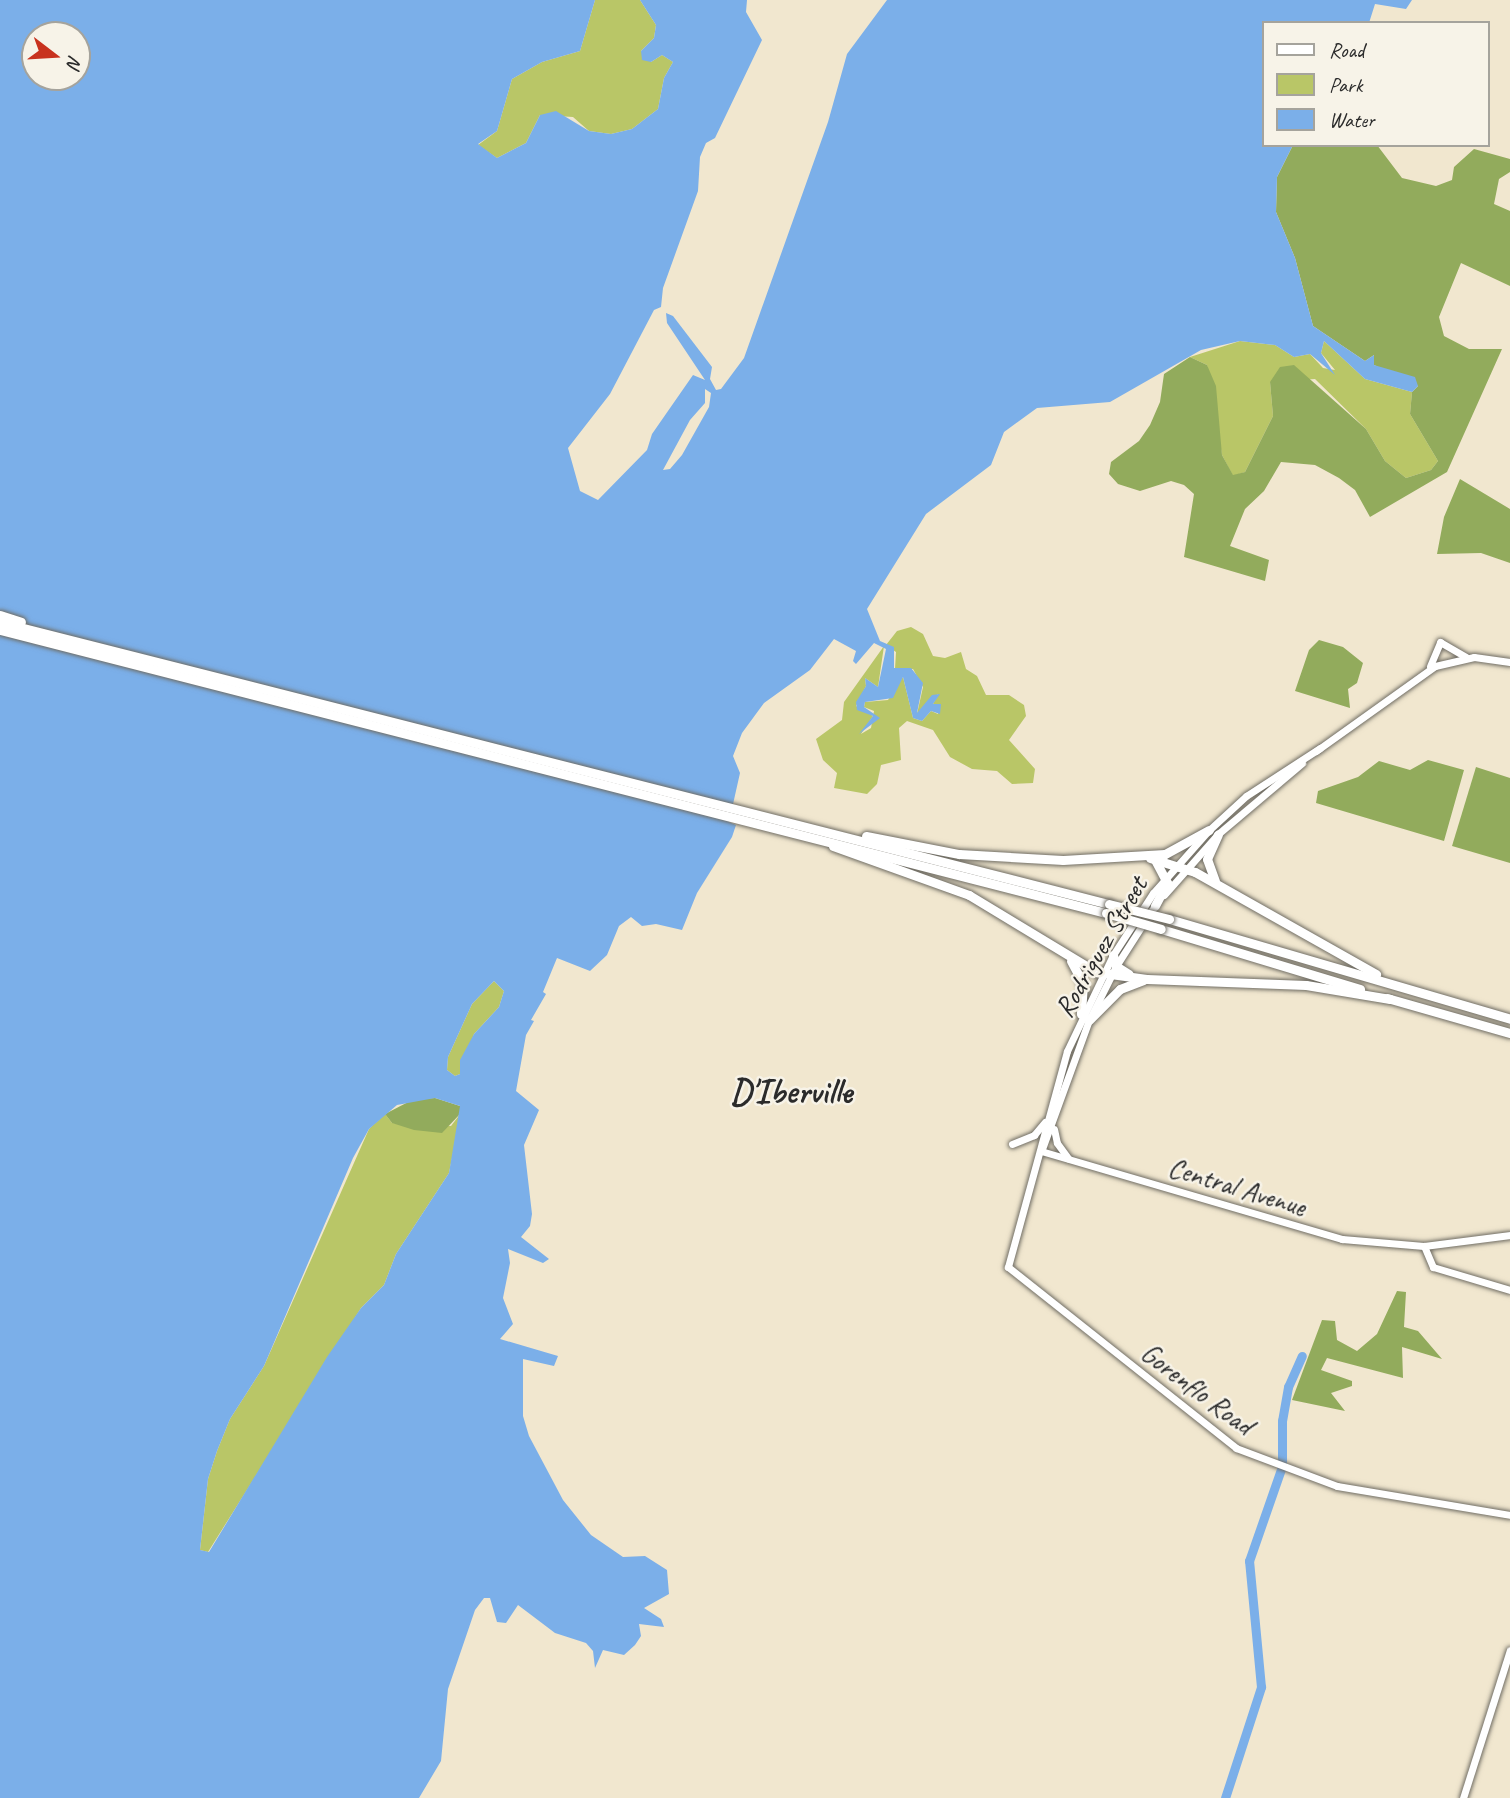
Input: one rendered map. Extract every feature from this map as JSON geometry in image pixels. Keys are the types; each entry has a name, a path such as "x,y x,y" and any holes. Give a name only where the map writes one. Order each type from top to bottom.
{"highway":[{"path":"0,615 85,643"},
{"path":"0,622 796,831 1108,909 1169,919 1510,1018"},
{"path":"0,630 539,762"},
{"path":"0,636 67,647"},
{"path":"592,776 815,828 908,857 1066,954 1107,974 1306,985 1390,999"},
{"path":"908,857 1020,860 1145,857 1180,848 1213,832"},
{"path":"1213,832 1208,852 1208,867 1221,888"},
{"path":"1145,857 1181,867 1343,959 1409,988"},
{"path":"1155,860 1167,876 1155,906"},
{"path":"1108,909 1161,929 1510,1033"},
{"path":"1066,954 1083,984 1085,1017"},
{"path":"1113,956 1116,966 1142,978"},
{"path":"1085,1017 1120,989 1142,978"}],"main road":[{"path":"1423,672 1435,661 1440,642 1467,658 1510,662"},
{"name":"Rodriguez Street","path":"1107,974 1116,966 1181,867 1246,796 1320,748 1423,672 1446,662 1467,658"},
{"name":"Rodriguez Street","path":"1008,1267 1041,1151 1085,1017 1113,956 1167,876 1181,867"},
{"path":"1012,1144 1034,1135 1052,1119"},
{"path":"1052,1119 1054,1136 1068,1159"},
{"name":"Central Avenue","path":"1041,1151 1319,1233 1404,1246 1510,1235"},
{"path":"1404,1246 1426,1259 1433,1268 1510,1290"},
{"path":"1424,1246 1426,1259"},
{"name":"Gorenflo Road","path":"1008,1267 1237,1448 1337,1486 1510,1516"},
{"path":"1463,1798 1510,1650"}],"green space":[{"path":"595,0 640,0 656,25 654,38 641,51 651,62 662,55 673,62 664,78 658,109 632,129 611,134 589,131 573,117 540,115 526,143 497,158 478,145 497,131 512,79 542,62 580,51"},
{"path":"1292,147 1379,147 1402,178 1436,186 1452,180 1454,167 1474,149 1510,159 1510,172 1499,179 1494,204 1510,211 1510,286 1461,263 1439,317 1444,336 1469,349 1502,349 1447,472 1370,517 1355,490 1339,478 1315,465 1281,462 1264,491 1245,509 1230,546 1269,560 1265,581 1184,557 1194,494 1184,485 1171,481 1140,491 1118,484 1109,474 1111,462 1139,441 1150,425 1160,402 1164,374 1190,357 1207,365 1216,386 1222,455 1233,475 1245,472 1273,416 1270,382 1280,367 1294,365 1366,429 1385,461 1406,478 1431,470 1438,461 1410,414 1412,392 1418,386 1374,365 1374,355 1365,361 1313,326 1295,258 1276,212 1277,177"},
{"path":"1240,341 1275,345 1294,357 1310,354 1323,368 1335,370 1321,353 1324,341 1365,379 1412,392 1410,414 1438,461 1431,470 1406,478 1385,461 1366,429 1315,379 1270,382 1273,416 1245,472 1233,476 1222,455 1207,365 1190,357"},
{"path":"1460,479 1510,509 1510,563 1481,553 1437,554 1444,517"},
{"path":"911,627 923,634 933,656 945,658 961,652 966,669 977,676 986,695 1009,695 1024,705 1026,716 1009,740 1035,769 1033,783 1012,784 997,771 972,769 950,757 933,730 907,721 899,728 901,760 881,765 877,784 867,794 834,788 837,773 823,760 816,739 842,720 844,702 884,646 878,687 865,678 866,686 856,706 873,716 861,734 871,728 874,711 864,707 865,702 888,700 903,677 913,718 922,721 931,711 938,714 939,705 933,704 938,694 917,714 923,687 913,669 895,669 896,652 886,645 897,631"},
{"path":"1319,640 1343,647 1363,663 1357,683 1348,689 1350,708 1295,691 1309,650"},
{"path":"1428,760 1464,770 1444,841 1316,803 1318,791 1358,777 1379,761 1410,770"},
{"path":"1476,767 1510,778 1510,863 1452,846"},
{"path":"494,981 504,991 499,1007 474,1034 460,1074 455,1076 447,1070 448,1057 472,1004"},
{"path":"435,1098 460,1106 461,1113 442,1133 414,1130 392,1123 385,1114 414,1099"},
{"path":"461,1113 449,1173 396,1254 384,1285 361,1308 208,1552 200,1550 208,1479 217,1451 230,1419 264,1366 369,1129 385,1114 392,1123 451,1126"},
{"path":"1397,1291 1406,1292 1404,1327 1418,1331 1442,1359 1402,1347 1403,1378 1327,1358 1321,1370 1352,1381 1352,1386 1331,1393 1345,1411 1292,1400 1322,1320 1335,1321 1337,1340 1357,1351 1377,1334"}],"water":[{"path":"0,0 595,0 580,51 542,62 512,79 497,131 478,144 497,158 526,143 540,115 556,111 589,131 611,134 632,129 658,109 664,78 673,62 662,55 651,62 642,60 641,51 654,38 656,25 640,0 747,0 746,12 762,40 715,138 706,143 700,157 698,191 663,288 661,307 654,310 610,394 568,448 580,491 598,500 647,450 652,434 693,375 705,380 667,323 666,313 673,316 712,367 710,379 716,390 721,389 744,358 828,122 847,54 887,0 1412,0 1406,9 1375,4 1370,21 1262,21 1262,147 1292,147 1277,177 1276,212 1295,258 1313,326 1365,361 1374,355 1374,365 1415,377 1418,386 1412,392 1365,379 1324,341 1321,353 1335,375 1310,354 1294,357 1275,345 1240,341 1201,350 1110,402 1037,408 1004,432 991,465 926,514 867,609 880,641 894,647 894,668 911,668 923,683 917,713 932,695 940,694 933,704 941,704 940,714 931,711 922,721 913,718 903,677 893,698 865,702 864,707 880,718 859,734 873,716 857,710 856,702 866,686 865,678 878,687 886,649 874,643 856,664 853,661 856,651 834,639 810,670 764,703 742,733 733,756 740,773 729,822 736,825 732,837 697,893 682,930 656,924 642,926 631,917 619,926 607,955 590,971 557,958 543,992 546,994 526,1035 516,1091 539,1110 524,1145 532,1214 530,1226 521,1237 549,1259 543,1263 508,1249 510,1263 503,1298 513,1324 500,1339 558,1356 554,1366 523,1359 523,1416 529,1436 563,1500 591,1535 623,1557 645,1556 667,1570 669,1594 644,1608 661,1619 664,1627 639,1624 641,1636 635,1645 624,1655 603,1650 595,1668 593,1651 586,1643 555,1633 518,1605 506,1623 497,1622 490,1598 484,1598 475,1610 448,1689 441,1761 419,1798 0,1798","holes":["705,389 711,393 709,407 682,455 670,469 663,470 690,420 705,403","494,981 504,991 499,1007 474,1034 460,1060 460,1074 455,1076 447,1070 448,1057 472,1004","435,1098 460,1106 449,1173 396,1254 384,1285 361,1308 327,1357 209,1552 200,1550 208,1479 217,1451 230,1419 264,1366 353,1158 369,1129 397,1105"]}],"waterway":[{"path":"1225,1798 1261,1687 1249,1561 1282,1466 1282,1421 1288,1387 1302,1356"}],"district":[{"name":"D'Iberville","path":"791,1092"}]}
